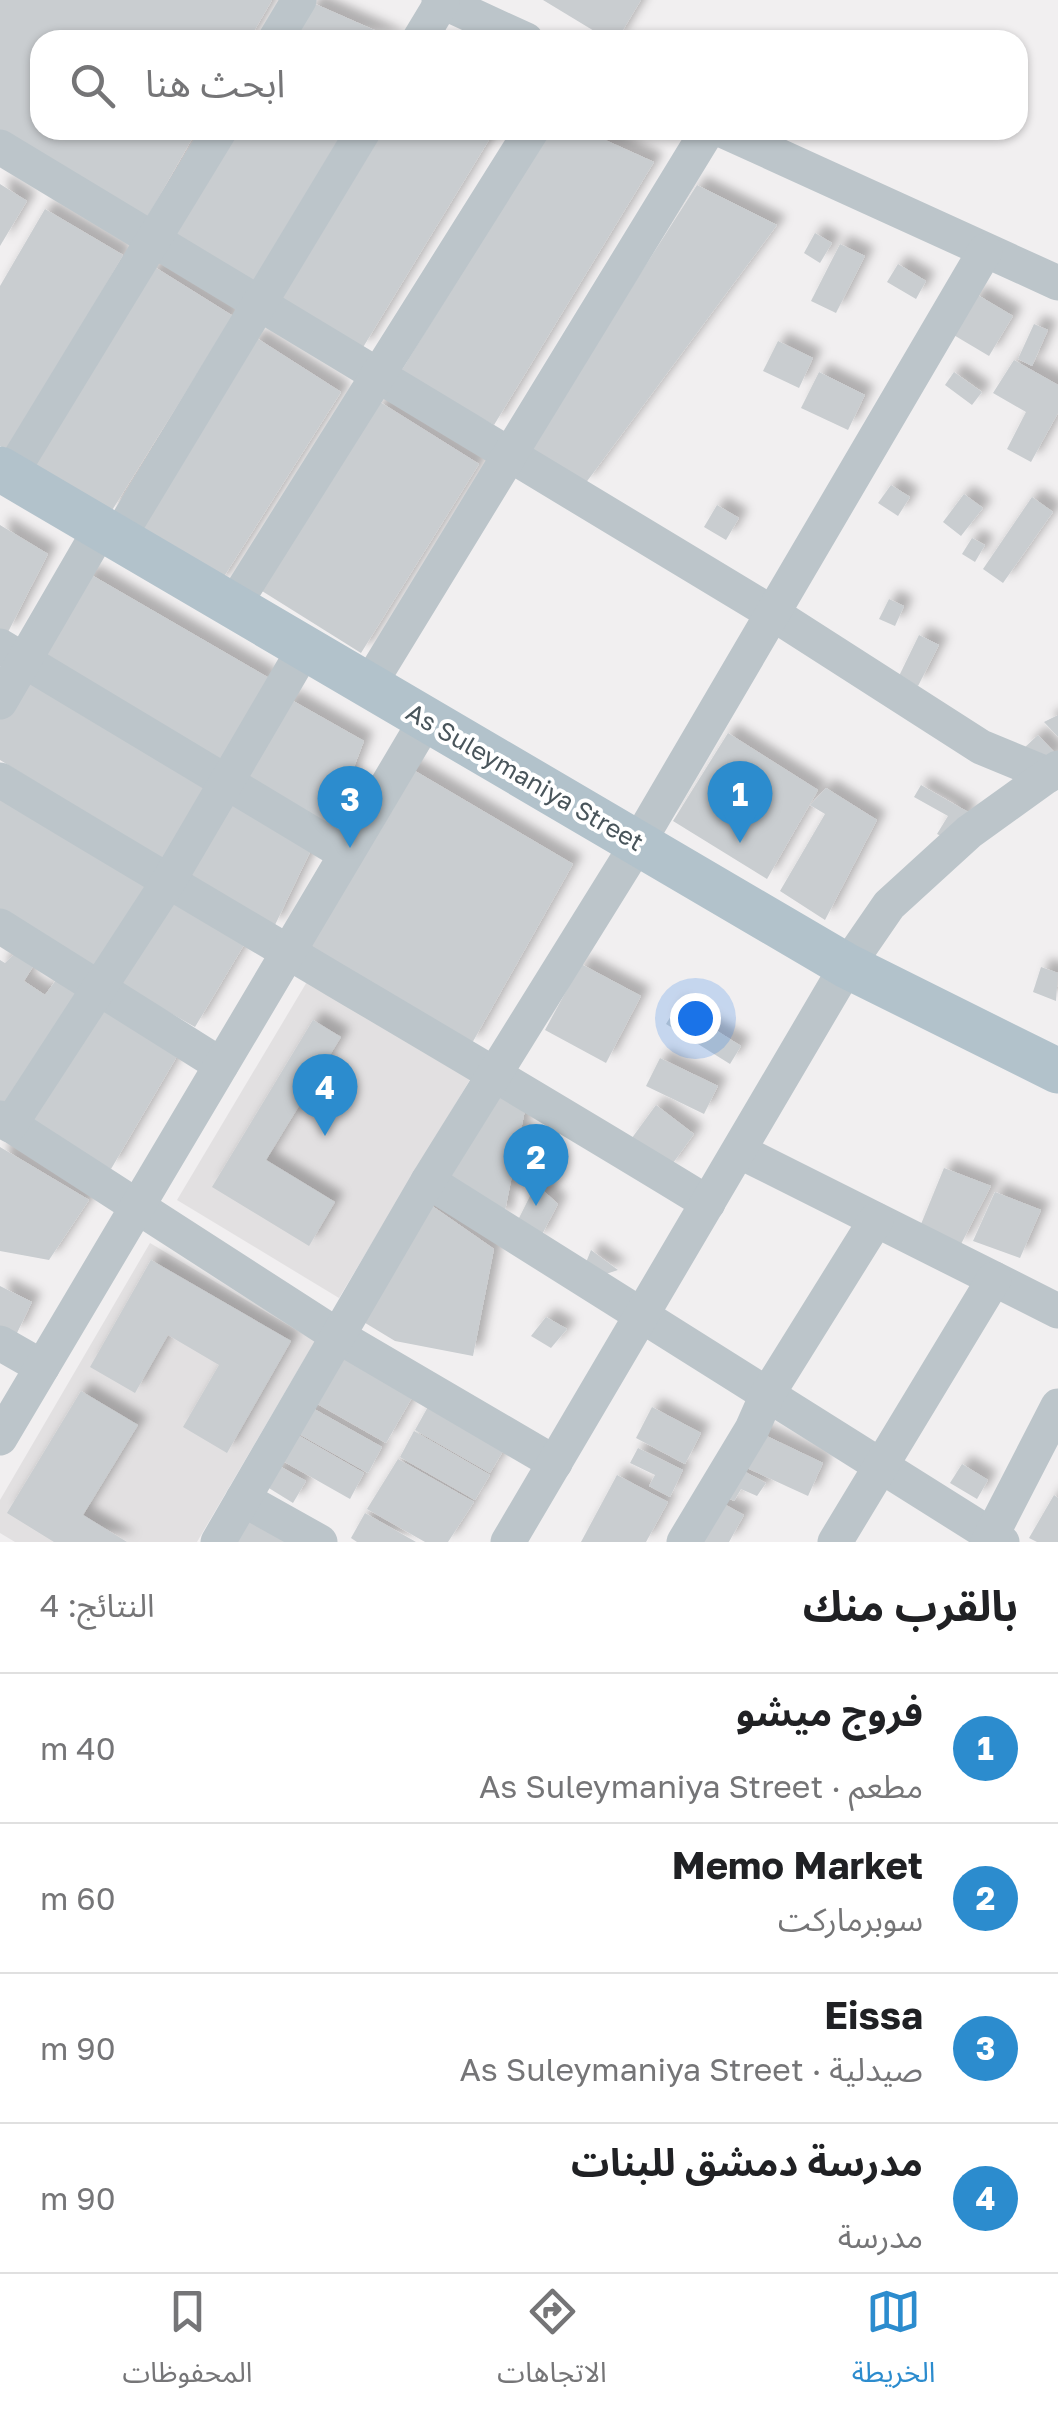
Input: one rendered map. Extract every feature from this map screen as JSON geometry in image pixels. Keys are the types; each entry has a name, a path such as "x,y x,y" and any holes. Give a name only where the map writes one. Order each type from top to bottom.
{"main road":[{"name":"As Suleymaniya Street","path":"5,472 847,966 1058,1071"}],"street":[{"path":"281,30 299,0"},
{"path":"424,30 440,1 504,30"},
{"path":"5,472 214,140"},
{"path":"0,702 12,654 110,533 358,140"},
{"path":"233,606 526,140"},
{"path":"369,685 702,140"},
{"path":"744,140 1058,282"},
{"path":"0,147 772,613 981,747 1053,772"},
{"path":"218,1542 428,1181 638,842 985,251"},
{"path":"306,646 168,882 100,989 5,1121 338,1336 555,1463"},
{"path":"12,654 346,854"},
{"path":"0,1438 426,720"},
{"path":"508,1542 847,966 889,905 970,832 1053,772"},
{"path":"0,780 495,1072 708,1203"},
{"path":"0,926 221,1065"},
{"path":"738,1151 1058,1311"},
{"path":"428,1181 994,1540 1058,1406"},
{"path":"684,1542 752,1430 767,1396 876,1220"},
{"path":"835,1542 994,1279"},
{"path":"0,1343 42,1367"},
{"path":"243,1499 320,1542"}],"shaded area":[{"path":"311,975 474,1073 339,1298 177,1200"},
{"path":"150,1243 315,1341 197,1542 15,1542 0,1533 0,1500"}],"building":[{"path":"0,0 272,0 255,30 30,30 30,140 191,140 145,221 0,132"},
{"path":"543,0 641,0 623,30 592,30"},
{"path":"313,3 374,30 296,30"},
{"path":"228,140 344,140 255,282 169,236"},
{"path":"377,140 489,140 362,349 280,301"},
{"path":"544,140 605,140 654,162 494,425 400,373"},
{"path":"0,184 27,201 0,246"},
{"path":"697,185 777,225 585,484 528,449"},
{"path":"45,209 123,255 8,451 0,446 0,286"},
{"path":"815,233 832,243 820,263 804,253"},
{"path":"840,244 865,256 836,313 811,301"},
{"path":"898,264 926,281 916,299 887,282"},
{"path":"153,266 233,316 111,512 31,462"},
{"path":"976,294 1013,316 989,356 952,334"},
{"path":"1034,324 1048,330 1032,366 1018,359"},
{"path":"255,337 341,392 218,586 132,530"},
{"path":"778,341 813,358 799,388 763,371"},
{"path":"1014,360 1058,385 1058,413 1031,462 1007,449 1026,412 993,393"},
{"path":"819,372 865,395 848,430 801,408"},
{"path":"954,372 982,392 972,405 945,385"},
{"path":"380,402 479,464 361,653 262,591"},
{"path":"891,485 910,497 898,516 878,503"},
{"path":"964,494 983,508 961,536 943,522"},
{"path":"1032,497 1053,512 1003,583 983,569"},
{"path":"717,505 739,518 726,540 704,527"},
{"path":"0,525 48,554 7,634 0,630"},
{"path":"972,538 985,545 975,562 962,554"},
{"path":"88,573 269,678 222,762 33,660"},
{"path":"889,599 904,606 895,626 879,619"},
{"path":"919,635 939,645 918,686 899,676"},
{"path":"27,672 213,783 172,866 0,760 0,718"},
{"path":"288,698 364,741 331,827 242,778"},
{"path":"1058,715 1058,737 1044,722"},
{"path":"728,733 818,790 767,879 673,821"},
{"path":"1038,735 1057,755 1042,769 1023,749"},
{"path":"405,765 573,864 471,1045 292,946"},
{"path":"921,785 968,812 951,841 937,834 948,816 914,797"},
{"path":"826,788 877,820 825,920 780,891 825,814 810,805"},
{"path":"0,789 155,884 102,974 0,912"},
{"path":"228,796 312,848 274,927 185,877"},
{"path":"173,891 247,940 195,1027 114,981"},
{"path":"14,954 34,965 24,981 45,995 59,976 87,992 12,1109 0,1102 0,960 5,963"},
{"path":"581,964 641,996 606,1063 545,1030"},
{"path":"1041,967 1058,973 1056,1001 1033,992"},
{"path":"97,999 179,1053 111,1169 23,1120"},
{"path":"677,1006 741,1046 730,1064 666,1024"},
{"path":"313,1020 341,1037 266,1160 335,1202 309,1246 212,1187"},
{"path":"660,1058 718,1086 704,1114 646,1086"},
{"path":"492,1090 525,1110 503,1221 435,1180"},
{"path":"656,1105 694,1134 668,1170 629,1142"},
{"path":"0,1147 89,1200 49,1260 0,1251"},
{"path":"944,1168 991,1186 960,1246 919,1229"},
{"path":"536,1184 558,1204 538,1242 515,1226"},
{"path":"995,1192 1041,1210 1020,1258 973,1241"},
{"path":"425,1201 494,1249 473,1356 395,1341 357,1318"},
{"path":"591,1250 618,1270 603,1275 585,1265"},
{"path":"151,1260 291,1341 227,1453 183,1427 219,1365 168,1335 135,1393 90,1367"},
{"path":"0,1286 32,1302 16,1335 0,1327"},
{"path":"546,1317 567,1329 551,1348 531,1336"},
{"path":"335,1351 413,1396 386,1443 307,1398"},
{"path":"81,1391 138,1425 83,1515 127,1542 54,1542 7,1513"},
{"path":"307,1405 382,1447 368,1473 292,1430"},
{"path":"429,1405 505,1448 490,1473 415,1430"},
{"path":"652,1407 701,1433 685,1464 636,1438"},
{"path":"752,1429 823,1463 808,1496 736,1463"},
{"path":"289,1430 364,1473 350,1499 274,1456"},
{"path":"414,1431 490,1475 475,1500 400,1457"},
{"path":"638,1448 683,1470 670,1497 649,1486 655,1475 630,1463"},
{"path":"398,1459 474,1502 448,1542 425,1542 367,1509"},
{"path":"276,1464 306,1481 293,1503 264,1485"},
{"path":"962,1464 988,1480 977,1499 950,1483"},
{"path":"736,1467 766,1483 757,1496 741,1489 734,1501 720,1494"},
{"path":"617,1475 668,1502 646,1542 581,1542"},
{"path":"1054,1495 1058,1498 1058,1542 1037,1542 1029,1538"},
{"path":"715,1499 744,1515 729,1542 690,1542"},
{"path":"365,1513 416,1542 357,1542 351,1538"},
{"path":"249,1514 286,1542 234,1542"}],"place":[{"name":"فروج ميشو","path":"740,843"},
{"name":"Eissa","path":"350,848"},
{"name":"مدرسة دمشق للبنات","path":"325,1136"},
{"name":"Memo Market","path":"536,1206"}]}
